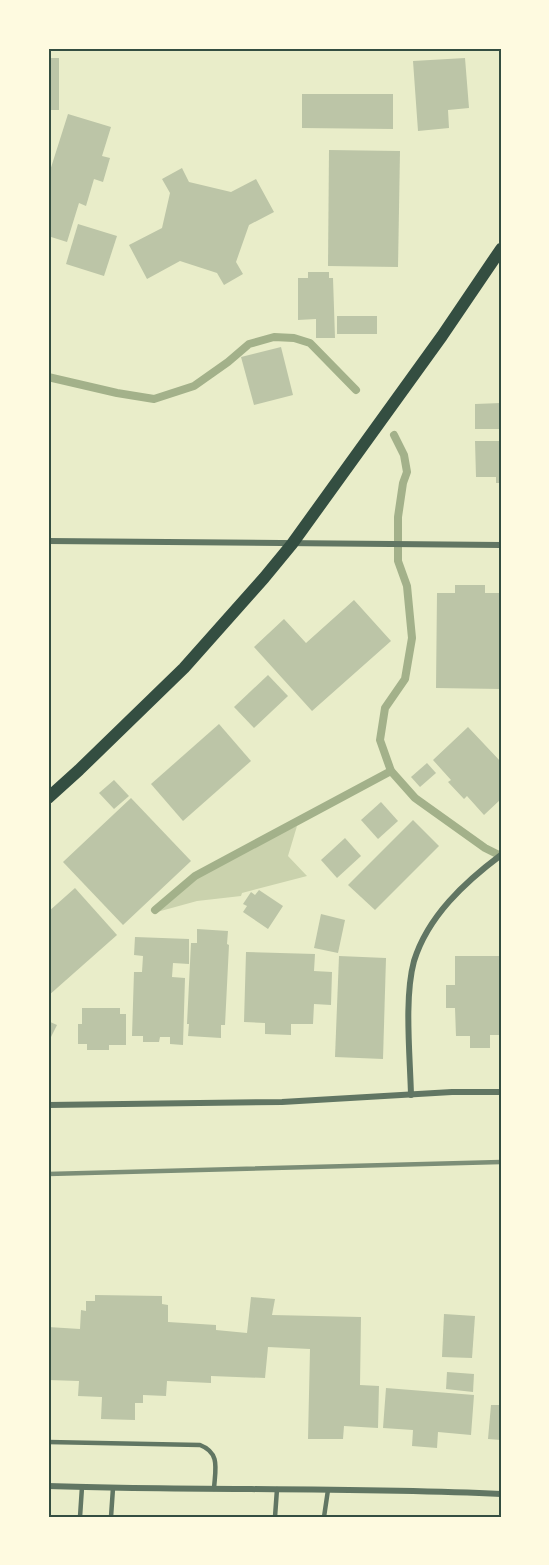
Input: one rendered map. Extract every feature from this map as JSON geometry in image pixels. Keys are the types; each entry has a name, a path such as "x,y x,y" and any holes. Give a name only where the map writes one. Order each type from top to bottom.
{"main road":[{"path":"48,798 184,668 264,578 292,544 442,336 501,249"}],"street":[{"path":"48,541 501,545"},
{"path":"411,1095 409,1002 414,962 426,933 437,916 475,876 501,855"},
{"path":"48,1105 282,1102 501,1092"},
{"path":"48,1486 417,1490 501,1494"}],"lane":[{"path":"48,1442 200,1445 210,1451 216,1459 214,1489"},
{"path":"80,1517 82,1487"},
{"path":"111,1517 113,1488"},
{"path":"275,1517 278,1489"},
{"path":"324,1517 328,1490"}],"green space":[{"path":"297,826 288,856 307,876 242,893 241,896 197,901 157,912 194,880 277,834"}],"building":[{"path":"48,58 59,58 59,110 48,110"},
{"path":"465,58 469,108 448,110 449,128 418,131 413,61"},
{"path":"302,94 393,94 393,129 302,128"},
{"path":"68,114 111,127 102,156 110,158 103,182 94,179 86,206 79,203 67,242 48,236 48,177"},
{"path":"329,150 400,151 398,267 328,266"},
{"path":"182,168 189,182 231,192 256,179 274,212 249,225 236,262 243,274 224,285 217,273 180,261 147,279 129,245 162,228 170,193 162,179"},
{"path":"78,224 117,236 104,276 66,264"},
{"path":"308,272 329,272 329,278 333,278 335,338 316,338 316,319 298,320 298,278 308,278"},
{"path":"337,316 377,316 377,334 337,334"},
{"path":"281,347 293,395 254,405 241,357"},
{"path":"501,403 501,429 475,429 475,404"},
{"path":"475,441 501,441 501,483 496,483 496,477 476,477"},
{"path":"455,585 485,585 485,593 501,593 501,689 436,688 437,593 455,593"},
{"path":"354,600 391,641 312,711 254,647 284,619 306,643"},
{"path":"268,675 288,696 254,728 234,707"},
{"path":"219,724 251,761 183,821 151,784"},
{"path":"468,727 501,762 501,799 484,815 467,796 464,799 448,782 451,780 433,760"},
{"path":"427,763 436,773 420,787 411,777"},
{"path":"114,780 129,796 114,809 99,793"},
{"path":"131,798 191,861 123,925 63,862"},
{"path":"381,802 398,821 378,839 361,820"},
{"path":"413,820 439,846 375,910 348,885"},
{"path":"345,838 361,856 337,878 321,860"},
{"path":"75,888 117,935 48,996 48,912"},
{"path":"259,890 283,906 268,929 243,912 247,906 243,904 251,892 255,895"},
{"path":"321,914 345,920 338,953 314,948"},
{"path":"197,929 228,931 225,1025 221,1025 221,1038 188,1036 191,943 197,943"},
{"path":"135,937 189,939 189,964 173,963 172,977 185,978 183,1045 170,1044 170,1037 160,1037 159,1042 143,1042 143,1036 132,1036 134,972 142,972 143,956 134,955"},
{"path":"246,952 315,954 314,971 332,972 331,1005 314,1004 313,1024 291,1024 291,1035 265,1034 265,1023 244,1022"},
{"path":"339,956 386,958 383,1059 335,1057"},
{"path":"455,956 501,956 501,1035 490,1035 490,1048 470,1048 470,1036 456,1036 455,1008 446,1008 446,985 455,985"},
{"path":"82,1008 120,1008 120,1014 126,1014 126,1045 109,1045 109,1050 87,1050 87,1044 78,1044 78,1024 82,1024"},
{"path":"48,1021 57,1025 48,1043"},
{"path":"95,1295 162,1296 162,1304 168,1305 168,1322 216,1325 216,1330 247,1333 251,1297 275,1299 272,1315 361,1317 360,1385 379,1386 378,1428 344,1426 343,1439 308,1439 310,1349 268,1347 265,1378 211,1376 211,1383 167,1381 166,1396 143,1395 143,1403 135,1403 135,1420 101,1419 102,1397 78,1396 79,1381 48,1380 48,1327 80,1329 81,1310 86,1311 86,1301 95,1301"},
{"path":"444,1314 475,1316 472,1358 442,1357"},
{"path":"447,1372 474,1374 473,1392 446,1389"},
{"path":"386,1388 474,1395 471,1435 438,1432 437,1448 412,1446 413,1430 383,1428"},
{"path":"491,1405 501,1405 501,1440 488,1439"}],"waterway":[{"path":"48,377 154,399 194,386 249,344 274,337 294,338 310,343 356,390"},
{"path":"394,435 404,455 407,472 398,517 398,561 407,586 412,638 405,679 385,708 380,740 391,771 415,798 485,848 501,856"},
{"path":"155,910 195,876 391,771"}],"railway":[{"path":"48,1174 501,1162"}]}
